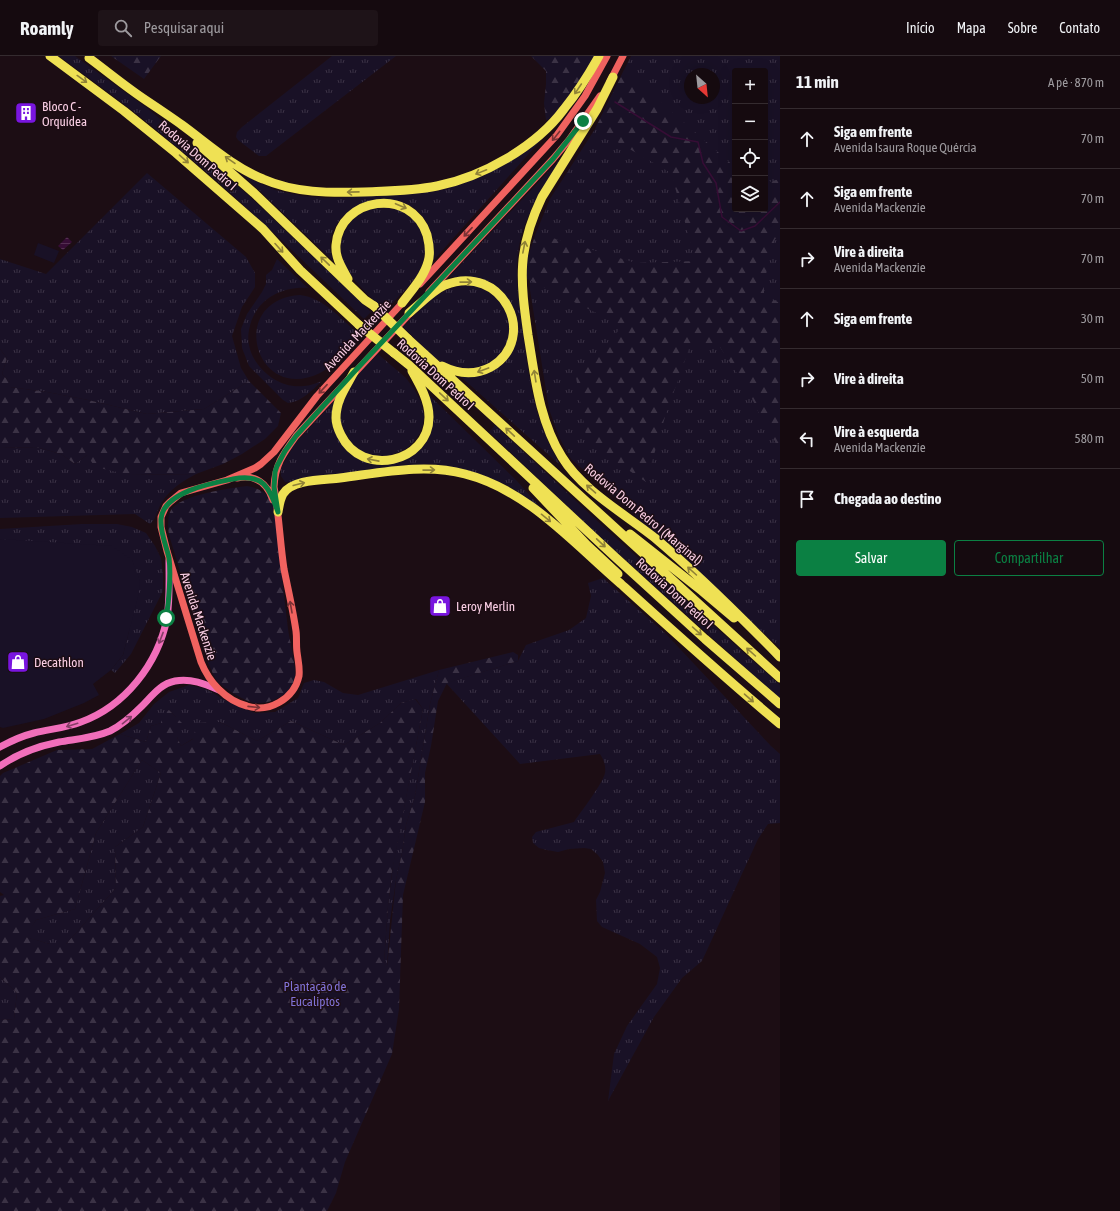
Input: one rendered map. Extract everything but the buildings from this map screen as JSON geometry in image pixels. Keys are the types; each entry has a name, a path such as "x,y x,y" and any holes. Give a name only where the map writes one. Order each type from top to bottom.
{"highway":[{"name":"Rodovia Dom Pedro I","path":"50,56 130,115 263,229 300,270 359,325 409,365 700,634 780,704"},
{"path":"87,57 241,168 287,188 332,193 422,189 453,182 486,170 511,155 540,134 564,110 599,56"},
{"name":"Rodovia Dom Pedro I","path":"87,57 198,144 254,193 365,300 374,306 531,452 780,678"},
{"name":"Rodovia Dom Pedro I (Marginal)","path":"612,77 597,109 542,197 524,244 521,276 522,293 535,378 548,431 562,458 569,468 581,480 654,538 680,561 745,621 780,658"},
{"path":"365,300 349,280 340,264 336,245 338,234 344,223 351,216 367,207 385,202 404,207 417,216 425,229 429,243 428,262 425,269 402,303"},
{"path":"409,313 444,286 455,282 466,281 481,283 493,288 504,299 510,310 513,336 510,345 500,360 493,365 481,371 468,374 450,370 433,362"},
{"path":"354,372 340,398 336,416 337,425 346,443 356,453 375,461 388,461 405,456 412,450 424,436 428,426 429,417 426,402 421,388 409,365"},
{"path":"492,442 587,545 675,627 699,654"},
{"path":"531,452 636,540 702,591 780,658"},
{"path":"278,512 283,493 293,485 299,483 415,470 443,470 464,473 506,489 562,530 699,654 780,724"}],"main road":[{"name":"Avenida Mackenzie","path":"607,56 585,96 557,135 317,396 268,458 255,468 227,480 181,493 166,506 161,517 161,527 200,662 205,672 219,690 236,701 247,706 262,707 281,702 296,684 299,670 296,631 284,567 274,487 274,477 277,466 285,451 296,436 354,372 553,159 583,121 612,77 623,56"},
{"path":"227,480 241,477 250,478 262,483 270,492 278,512"},
{"path":"0,747 34,733 59,729 82,722 105,710 124,696 144,672 163,633 168,602 169,558"},
{"path":"0,766 20,755 46,745 98,735 109,731 128,719 158,689 174,681 187,680 200,682 219,690"}],"green space":[{"path":"59,56 75,56 147,108 217,167 259,205 371,312 364,319 266,226 191,159 139,116"},
{"path":"111,56 161,56 144,79"},
{"path":"332,56 396,56 266,156 259,156 238,140 236,137 237,132 242,127"},
{"path":"531,56 595,56 555,119 546,120 544,103 546,71"},
{"path":"631,56 780,56 780,648 571,459 559,437 549,409 530,290 529,261 536,233 550,199 595,129"},
{"path":"624,70 732,164 732,212 768,212 768,182 780,179 780,237 775,239 764,282 764,295 780,303 780,443 776,443 762,420 748,390 718,344 691,343 665,417 646,482 587,442 576,377 623,326 521,276 536,233 636,263 696,261 671,173 595,129"},
{"path":"551,129 432,262 431,234 423,217 411,206 395,201 378,200 362,204 347,213 336,226 330,243 333,261 238,170 255,181 275,190 302,196 326,198 438,191 479,177 520,155"},
{"path":"566,153 539,195 528,217 520,241 517,261 518,292 525,348 534,399 543,429 560,465 461,377 483,374 496,369 501,365 507,359 516,343 517,331 509,302 496,286 476,278 449,277"},
{"path":"147,173 246,257 255,273 255,287 242,307 232,336 241,368 249,381 204,409 147,414 88,400 10,387 10,382 2,374 7,358 0,349 0,259 46,274"},
{"path":"383,207 397,209 409,216 420,230 425,248 422,266 418,274 385,311 350,274 344,263 341,251 342,239 350,222 363,212"},
{"path":"38,243 59,251 54,263 34,255"},
{"path":"277,259 308,288 298,288 278,293 262,303 256,311 249,330 248,341 251,352 263,371 282,383 293,386 304,386 322,381 302,398 288,403 283,400 249,366 242,348 241,329 247,314 266,284 266,275 272,270"},
{"path":"474,284 498,297 509,319 509,335 500,355 489,364 481,368 460,369 441,362 434,357 403,327 426,303 442,292 451,288"},
{"path":"300,295 317,300 325,305 360,335 346,353 333,365 320,373 297,379 279,375 266,364 258,348 257,330 263,314 277,301"},
{"path":"0,349 7,358 2,374 10,382 10,387 88,400 147,414 204,409 249,381 281,413 278,426 265,439 242,454 223,464 196,474 130,475 95,467 87,455 75,464 61,454 40,448 0,447"},
{"path":"378,354 406,378 421,402 424,415 420,433 411,445 404,450 386,457 365,454 352,443 340,425 339,415 341,405 356,376"},
{"path":"426,392 517,481 556,525 526,498 506,485 458,468 429,464 292,482 285,482 281,476 281,468 294,445 335,400 334,430 378,464 395,462 419,450 426,442 432,428 431,406"},
{"path":"495,425 607,530 780,685 780,699 601,538 489,432"},
{"path":"0,447 40,448 61,454 75,464 87,455 130,475 196,474 169,493 162,502 150,524 135,514 0,518"},
{"path":"247,486 264,492 274,507 288,629 295,671 295,677 290,689 274,700 261,703 251,702 236,695 221,685 214,675 208,663 168,529 168,519 171,510 184,500 206,493"},
{"path":"82,524 117,524 132,527 146,533 161,558 163,591 131,654 115,673 111,670 123,655 129,631 0,539 0,529"},
{"path":"0,539 112,546 132,560 140,581 139,593 123,655 111,670 93,684 99,695 84,703 44,719 3,728 0,727"},
{"path":"603,578 666,634 780,754 780,823 768,824 758,839 702,961 682,978 654,1017 608,1101 614,1054 627,1026 657,984 660,968 657,957 640,944 602,927 597,921 596,900 600,892 605,873 603,862 598,855 591,849 584,848 569,849 558,852 539,848 533,843 532,837 536,832 574,822 596,791 603,778 605,773 604,761 600,754 520,764 446,683 518,661 526,645 569,630 586,618 591,596 588,583"},
{"name":"Plantação de Eucaliptos","path":"513,652 518,655 518,661 447,683 438,701 425,773 425,802 403,895 399,1009 392,1054 345,1162 336,1193 327,1211 0,1211 0,1020 14,1019 17,993 0,977 0,896 4,895 0,892 0,776 3,773 57,750 92,749 120,734 146,742 151,726 161,723 161,715 169,710 184,725 177,737 181,746 193,739 197,723 220,722 257,741 291,721 344,745 380,723 401,703 415,699 423,709 392,872 384,962 387,967 396,880 406,825 415,796 430,704 439,670","holes":["142,760 161,773 143,827 115,847 116,888 66,944 50,944 26,937 36,920 75,909 96,833"]},
{"path":"439,670 430,704 415,796 406,825 396,880 390,921 387,968 384,962 393,865 423,709 416,699 401,703 380,723 344,745 291,721 257,741 220,722 181,746 177,737 176,717 169,710 161,723 151,726 146,742 120,734 139,723 154,704 169,692 189,685 206,689 227,701 255,713 275,712 298,698 304,683 314,680 324,682 343,693 358,695"},
{"path":"142,760 161,773 143,827 115,847 116,888 66,944 50,944 25,937 36,920 75,909 96,833"},
{"path":"0,977 17,993 14,1019 0,1020"}],"shaded area":[{"path":"67,237 72,242 63,250 58,246"}],"waterway":[{"path":"615,102 671,137 698,142 703,163 716,183 722,217 741,231 755,226 780,202"}],"place":[{"name":"Bloco C - Orquídea","path":"26,113"},
{"name":"Leroy Merlin","path":"440,606"},
{"name":"Decathlon","path":"18,662"}],"route":[{"path":"166,618 169,558 161,527 161,517 166,506 181,493 241,477 257,480 267,487 278,512 274,487 275,472 285,451 296,436 553,159 583,121"}]}
